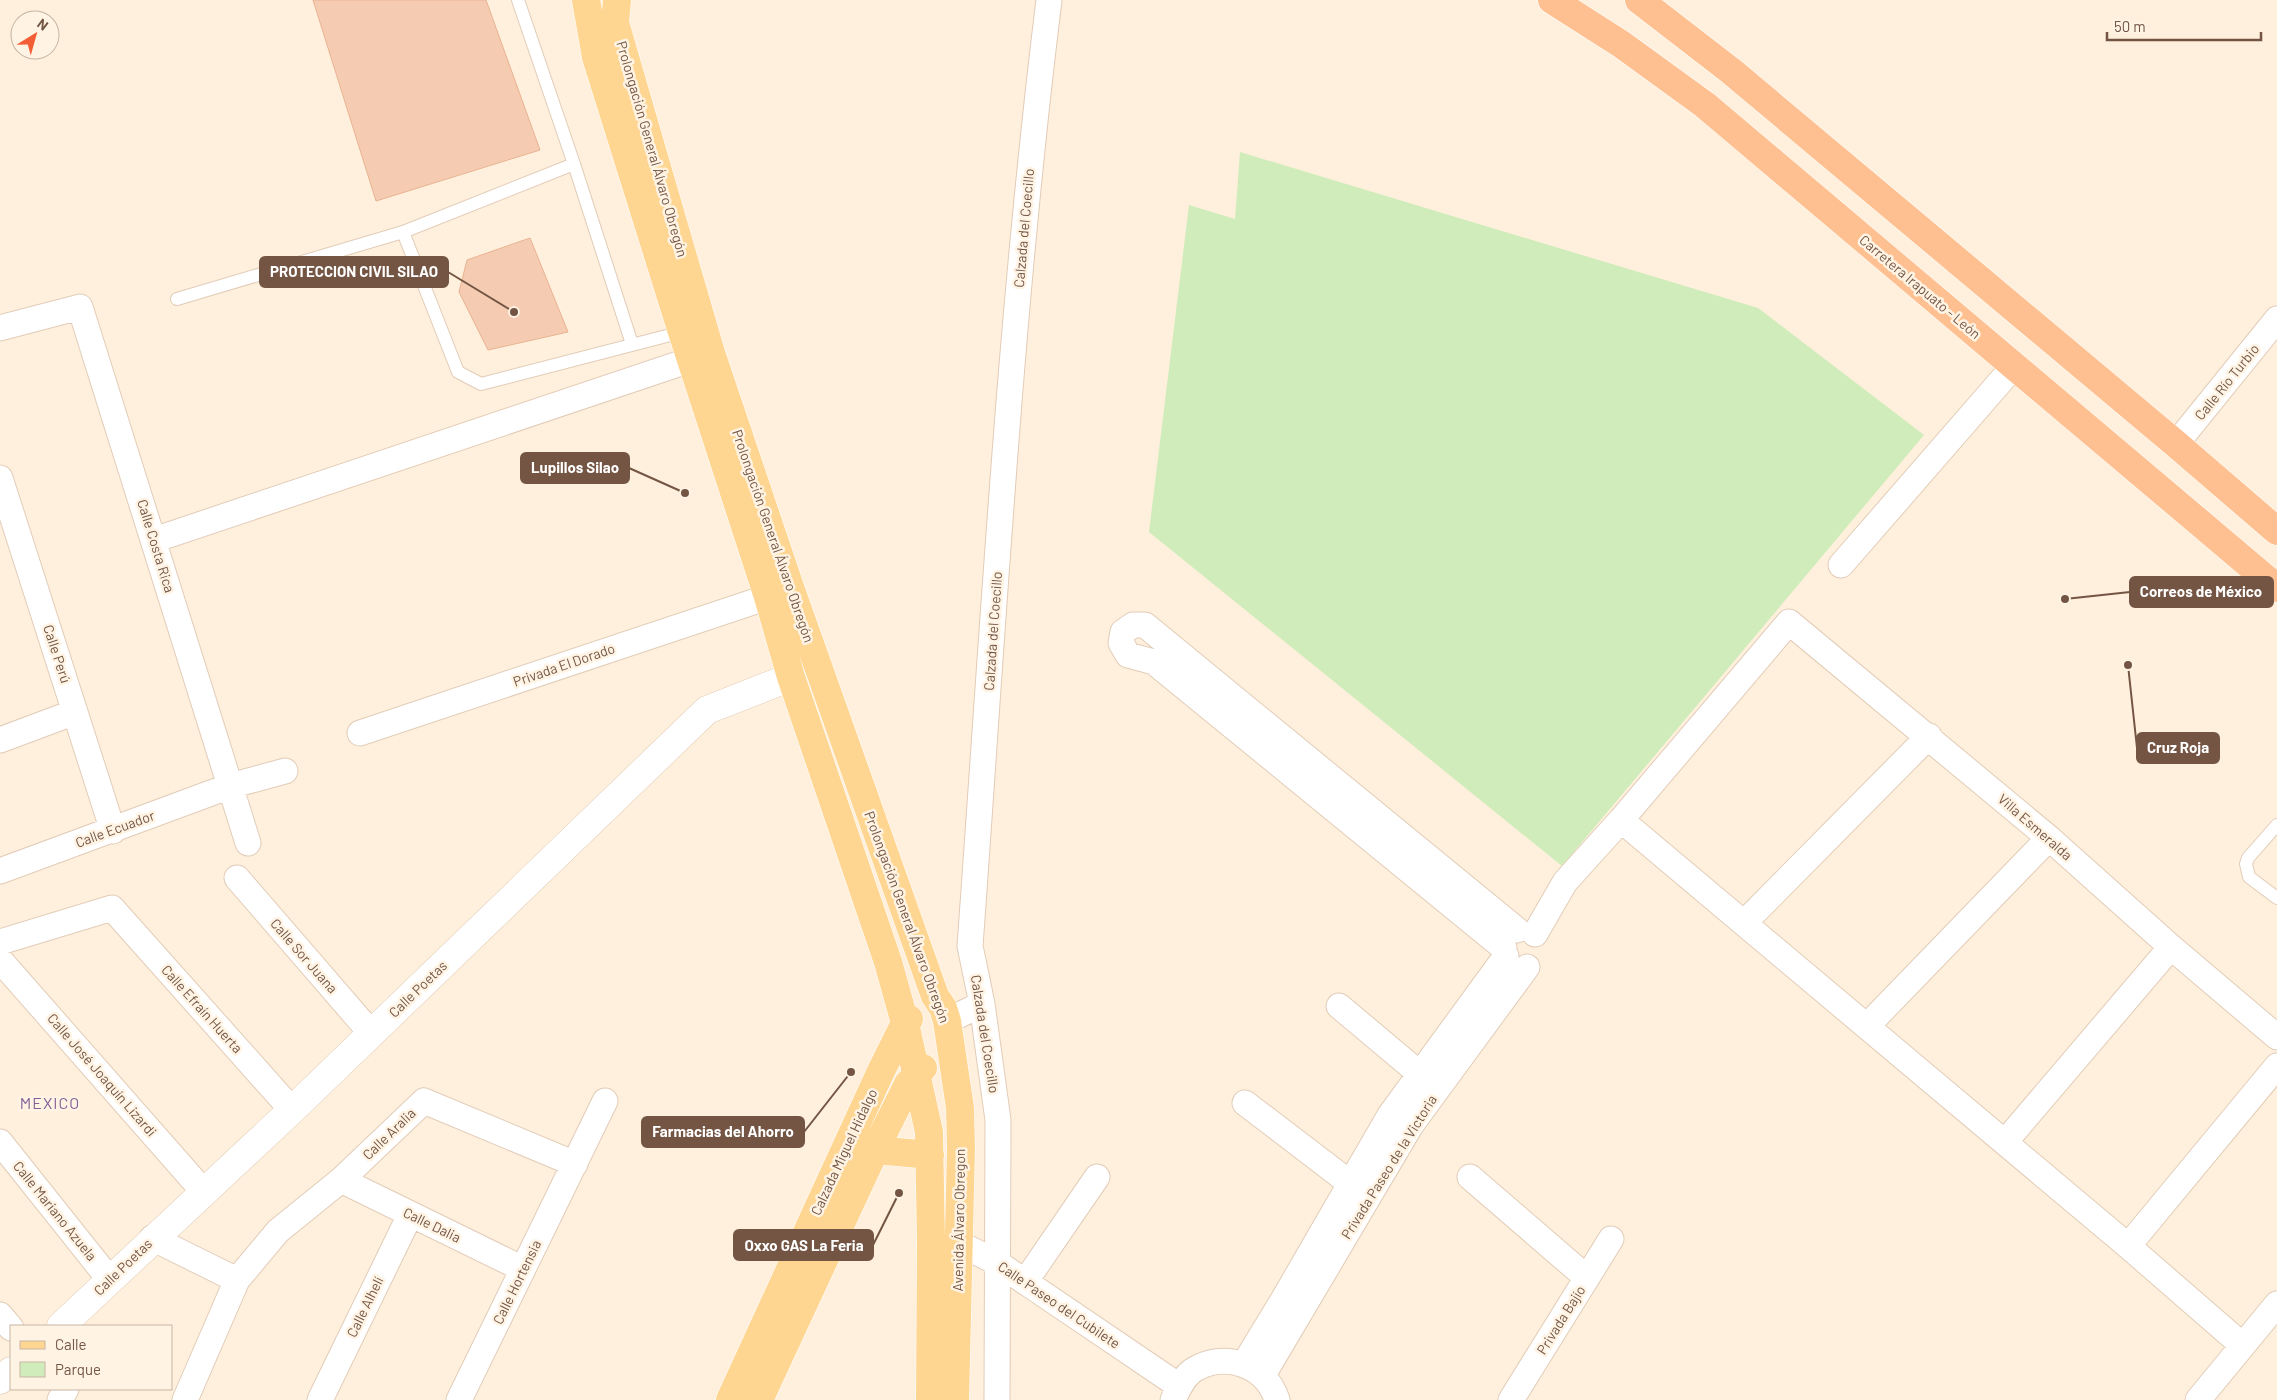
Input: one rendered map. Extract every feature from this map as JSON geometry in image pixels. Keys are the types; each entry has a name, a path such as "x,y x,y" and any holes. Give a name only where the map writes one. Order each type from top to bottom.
{"highway":[{"name":"Carretera Irapuato - León","path":"1552,0 1622,44 1705,105 2277,588"},
{"path":"1639,0 1731,71 2277,531"}],"main road":[{"name":"Prolongación General Álvaro Obregón","path":"585,3 596,57 682,332 701,356 791,590 935,996 943,1008 948,1031"},
{"name":"Prolongación General Álvaro Obregón","path":"616,12 701,356 768,597 791,677 888,962 905,1023 916,1076"},
{"name":"Calzada Miguel Hidalgo","path":"730,1400 905,1023 935,996"},
{"name":"Calzada Miguel Hidalgo","path":"759,1400 875,1150 908,1084 916,1076 948,1031"},
{"name":"Avenida Álvaro Obregon","path":"948,1031 960,1108 960,1244 955,1400"},
{"name":"Avenida Álvaro Obregon","path":"916,1076 930,1132 930,1400"},
{"path":"875,1150 930,1154"}],"street":[{"name":"Calzada del Coecillo","path":"997,1400 998,1120 982,1004 970,946 1010,391 1032,142 1049,0"},
{"name":"Calle Costa Rica","path":"0,328 80,306 248,843"},
{"name":"Calle Río Turbio","path":"2176,444 2277,319"},
{"path":"154,540 701,356"},
{"path":"1841,565 2014,366"},
{"name":"Calle Perú","path":"0,478 113,831"},
{"name":"Privada El Dorado","path":"360,733 768,597"},
{"name":"Villa Esmeralda","path":"1789,622 1929,736 2049,838 2171,947 2277,1037"},
{"name":"Privada Paseo de la Victoria","path":"1253,1369 1361,1189 1390,1115 1429,1082 1518,947 1565,882 1621,820 1789,622"},
{"path":"1343,802 1154,662 1128,656 1122,643 1123,632 1133,625 1144,625 1343,802 1518,947"},
{"name":"Calle Poetas","path":"61,1325 152,1238 292,1110 707,710 791,677"},
{"path":"0,740 75,712"},
{"path":"1744,923 1929,736"},
{"name":"Calle Ecuador","path":"0,870 113,831 230,786 285,771"},
{"path":"1621,820 2005,1142 2242,1345"},
{"path":"1867,1026 2049,838"},
{"name":"Calle Sor Juana","path":"237,878 371,1033"},
{"name":"Calle Efraín Huerta","path":"0,942 112,908 292,1110"},
{"path":"2005,1142 2171,947"},
{"name":"Calle José Joaquín Lizardi","path":"0,960 203,1191"},
{"path":"948,1031 982,1004"},
{"path":"1339,1006 1429,1082"},
{"path":"2128,1246 2277,1066"},
{"name":"Calle Aralia","path":"187,1394 237,1280 278,1231 341,1180 424,1101 575,1164"},
{"name":"Calle Hortensia","path":"459,1400 605,1101"},
{"path":"1245,1103 1361,1189"},
{"name":"Calle Mariano Azuela","path":"0,1142 110,1280"},
{"path":"1025,1282 1097,1176"},
{"path":"1470,1177 1587,1278"},
{"name":"Calle Dalia","path":"341,1180 523,1269"},
{"name":"Calle Alhelí","path":"320,1400 410,1215"},
{"path":"152,1238 237,1280"},
{"name":"Privada Bajío","path":"1511,1400 1611,1239"},
{"name":"Calle Paseo del Cubilete","path":"931,1242 960,1244 996,1262 1176,1393"},
{"path":"2198,1400 2277,1304"},
{"path":"0,1315 10,1327"},
{"path":"1176,1393 1191,1372 1207,1363 1226,1360 1253,1369 1274,1390 1277,1400"},
{"path":"0,1380 10,1372"}],"lane":[{"path":"518,0 574,164 632,344"},
{"path":"177,299 402,232 574,164"},
{"path":"402,232 458,372 481,384 682,332"},
{"path":"2275,831 2248,858 2246,864 2249,877 2277,898"}],"green space":[{"path":"1240,152 1758,308 1924,435 1562,866 1149,532 1189,205 1235,219"}],"building":[{"path":"313,0 486,0 540,150 376,201"},
{"path":"530,238 568,332 488,350 459,292 467,260"}],"place":[{"name":"PROTECCION CIVIL SILAO","path":"514,312"},
{"name":"Lupillos Silao","path":"685,493"},
{"name":"Correos de México","path":"2065,599"},
{"name":"Cruz Roja","path":"2128,665"},
{"name":"Farmacias del Ahorro","path":"851,1072"},
{"name":"Oxxo GAS La Feria","path":"899,1193"}],"district":[{"name":"MEXICO","path":"50,1103"}]}
